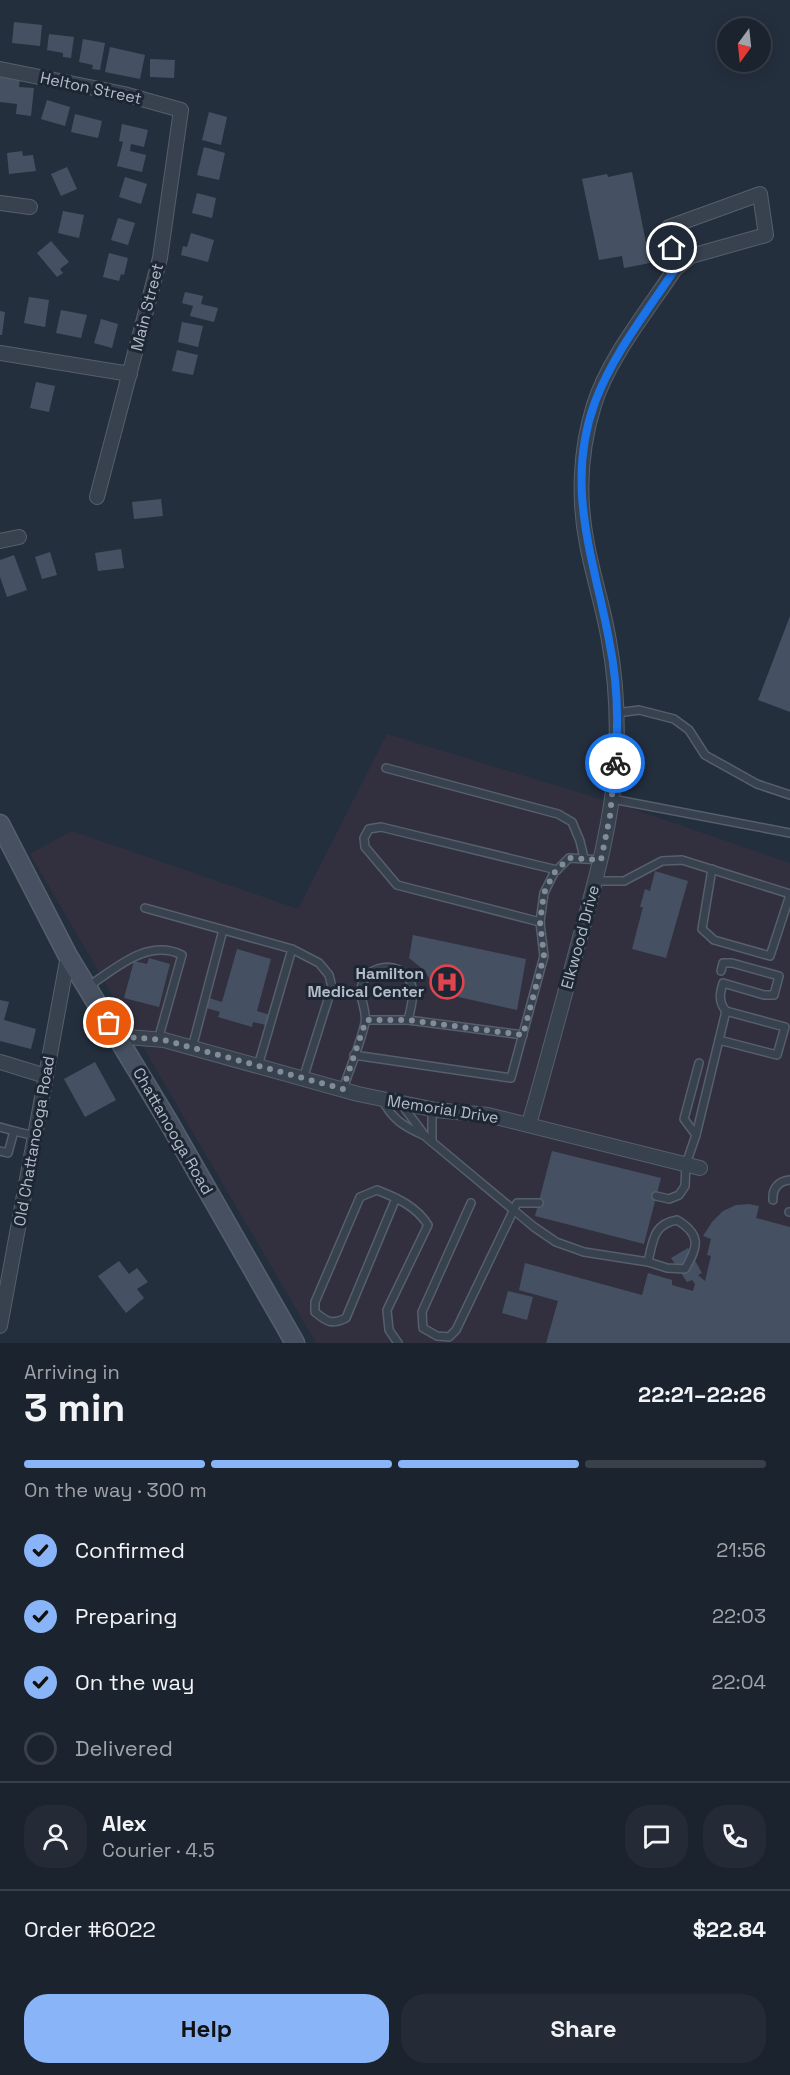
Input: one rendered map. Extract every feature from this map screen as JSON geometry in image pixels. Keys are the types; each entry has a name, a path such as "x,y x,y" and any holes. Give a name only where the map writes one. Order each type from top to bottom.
{"main road":[{"name":"Chattanooga Road","path":"0,824 68,956 168,1121 294,1343"}],"street":[{"name":"Helton Street","path":"0,69 124,94 181,110"},
{"name":"Main Street","path":"0,353 130,374 160,258 181,110"},
{"name":"Elkwood Drive","path":"530,1124 601,860 610,816 616,758 616,713 609,642 586,543 581,500 582,462 594,404 604,380 675,269 691,256 766,235 760,194 669,227 675,269"},
{"path":"0,203 30,207"},
{"path":"97,497 130,374"},
{"path":"0,541 19,537"},
{"name":"Old Chattanooga Road","path":"0,1326 68,956"},
{"name":"Memorial Drive","path":"116,1036 158,1040 192,1048 401,1104 432,1110 488,1115 530,1124 700,1168"},
{"path":"0,1062 46,1076"}],"lane":[{"path":"616,713 639,710 674,719 689,730 705,755 757,784 790,795"},
{"path":"386,768 558,814 572,822 584,858"},
{"path":"612,799 790,833"},
{"path":"540,922 397,885 365,847 364,838 369,829 381,826 557,870"},
{"path":"354,1055 511,1078 544,956 540,922 544,893 557,870 569,858 601,860"},
{"path":"595,881 624,881 662,861 682,860 712,869 790,895 770,956 714,940 702,929 712,869"},
{"path":"145,908 292,949 319,963 329,975 332,987 303,1079"},
{"path":"192,1048 223,930"},
{"path":"258,1066 292,949"},
{"path":"87,987 139,953 172,950 182,955 158,1040"},
{"path":"719,1040 777,1055 785,1027 726,1011 719,994 723,983 764,995 774,994 779,976 732,963 723,963 721,971"},
{"path":"343,1089 366,1020 360,990 363,980 373,970 385,967 400,971 409,978 412,1002 408,1020"},
{"path":"656,1196 669,1199 679,1195 685,1186 686,1164 696,1135 726,1011"},
{"path":"366,1020 408,1020 523,1035"},
{"path":"696,1135 684,1119 699,1063"},
{"path":"382,1099 389,1114 405,1127 426,1137"},
{"path":"401,1104 426,1137 556,1242 584,1252 648,1262 667,1268 685,1269 695,1251 693,1234 687,1226 678,1220 665,1222 657,1229 648,1262"},
{"path":"432,1110 432,1142"},
{"path":"0,1127 35,1136"},
{"path":"0,1151 8,1154 14,1131"},
{"path":"773,1200 776,1186 790,1180"},
{"path":"396,1198 346,1318 337,1323 325,1320 315,1312 315,1302 360,1197 377,1190 396,1198 422,1215 428,1225 387,1310 388,1330 398,1343"},
{"path":"471,1203 422,1312 423,1328 437,1336 449,1336 456,1330 517,1203 539,1203"}],"shaded area":[{"name":"Hamilton Medical Center","path":"387,734 630,808 790,863 790,1343 316,1343 30,854 72,831 298,909"}],"building":[{"path":"14,22 42,25 40,46 12,43"},
{"path":"49,34 74,37 71,58 63,57 63,53 47,50"},
{"path":"83,39 105,43 100,70 92,69 93,65 79,62"},
{"path":"110,47 145,55 140,79 105,72"},
{"path":"150,59 175,60 174,78 150,77"},
{"path":"0,75 20,78 19,87 34,88 31,116 16,114 17,104 0,102"},
{"path":"47,100 70,107 65,126 41,119"},
{"path":"209,112 227,117 221,145 202,140"},
{"path":"75,114 102,121 98,138 71,132"},
{"path":"122,124 148,130 144,147 131,144 130,151 146,155 142,172 117,166 123,142 119,141"},
{"path":"204,147 225,153 219,180 197,175"},
{"path":"22,151 23,156 33,155 36,171 9,174 7,153"},
{"path":"67,167 77,189 61,196 51,174"},
{"path":"632,172 650,263 624,268 622,256 599,260 582,179"},
{"path":"125,177 147,184 141,204 119,197"},
{"path":"197,193 216,198 212,218 192,213"},
{"path":"63,211 84,215 79,238 58,233"},
{"path":"118,218 135,223 128,245 111,240"},
{"path":"191,233 214,240 208,262 181,255 183,246 187,247"},
{"path":"51,241 69,262 60,269 63,273 57,277 37,253"},
{"path":"109,253 128,258 124,275 121,274 119,281 103,277"},
{"path":"185,292 203,296 201,304 218,308 214,322 190,316 193,306 182,303"},
{"path":"29,297 49,300 45,327 24,323"},
{"path":"61,310 87,315 81,338 56,333"},
{"path":"0,311 5,312 2,335 0,335"},
{"path":"101,319 118,324 112,348 94,343"},
{"path":"182,322 203,326 198,347 178,342"},
{"path":"177,350 198,355 193,375 172,371"},
{"path":"36,382 55,386 49,412 30,408"},
{"path":"161,499 163,516 134,519 132,502"},
{"path":"121,549 124,568 98,571 95,553"},
{"path":"50,552 57,575 42,579 35,557"},
{"path":"14,555 27,590 7,597 0,577 0,560"},
{"path":"790,616 790,712 758,700"},
{"path":"655,871 688,881 666,958 632,949 643,907 640,907 645,889 650,891"},
{"path":"413,935 526,959 517,1010 432,991 425,971 409,958"},
{"path":"237,949 271,959 257,1011 270,1015 266,1025 253,1022 252,1027 218,1017 220,1012 206,1008 209,998 222,1002"},
{"path":"149,958 170,964 159,1007 124,998 134,961 147,964"},
{"path":"0,1000 9,1002 4,1020 36,1029 31,1049 0,1041"},
{"path":"95,1062 116,1100 85,1117 64,1079"},
{"path":"552,1151 661,1178 644,1244 535,1216"},
{"path":"736,1205 759,1206 756,1218 790,1227 790,1343 546,1343 558,1301 519,1290 525,1263 642,1295 648,1273 672,1280 672,1285 693,1291 695,1284 692,1280 687,1282 671,1258 688,1248 702,1273 698,1275 705,1281 711,1256 707,1255 711,1239 703,1236 723,1211"},
{"path":"119,1261 129,1274 137,1268 148,1282 137,1289 144,1298 126,1313 98,1276"},
{"path":"508,1291 533,1297 527,1320 502,1313"}],"way so far":[{"path":"109,1023 116,1036 164,1040 343,1089 366,1020 408,1020 523,1035 544,956 540,922 544,893 554,873 569,858 601,860 610,816 615,763"}],"place":[{"name":"Hamilton Medical Center","path":"447,982"}],"route":[{"path":"615,763 616,709 609,642 586,543 581,500 582,462 594,404 604,380 675,269 672,248"}]}
